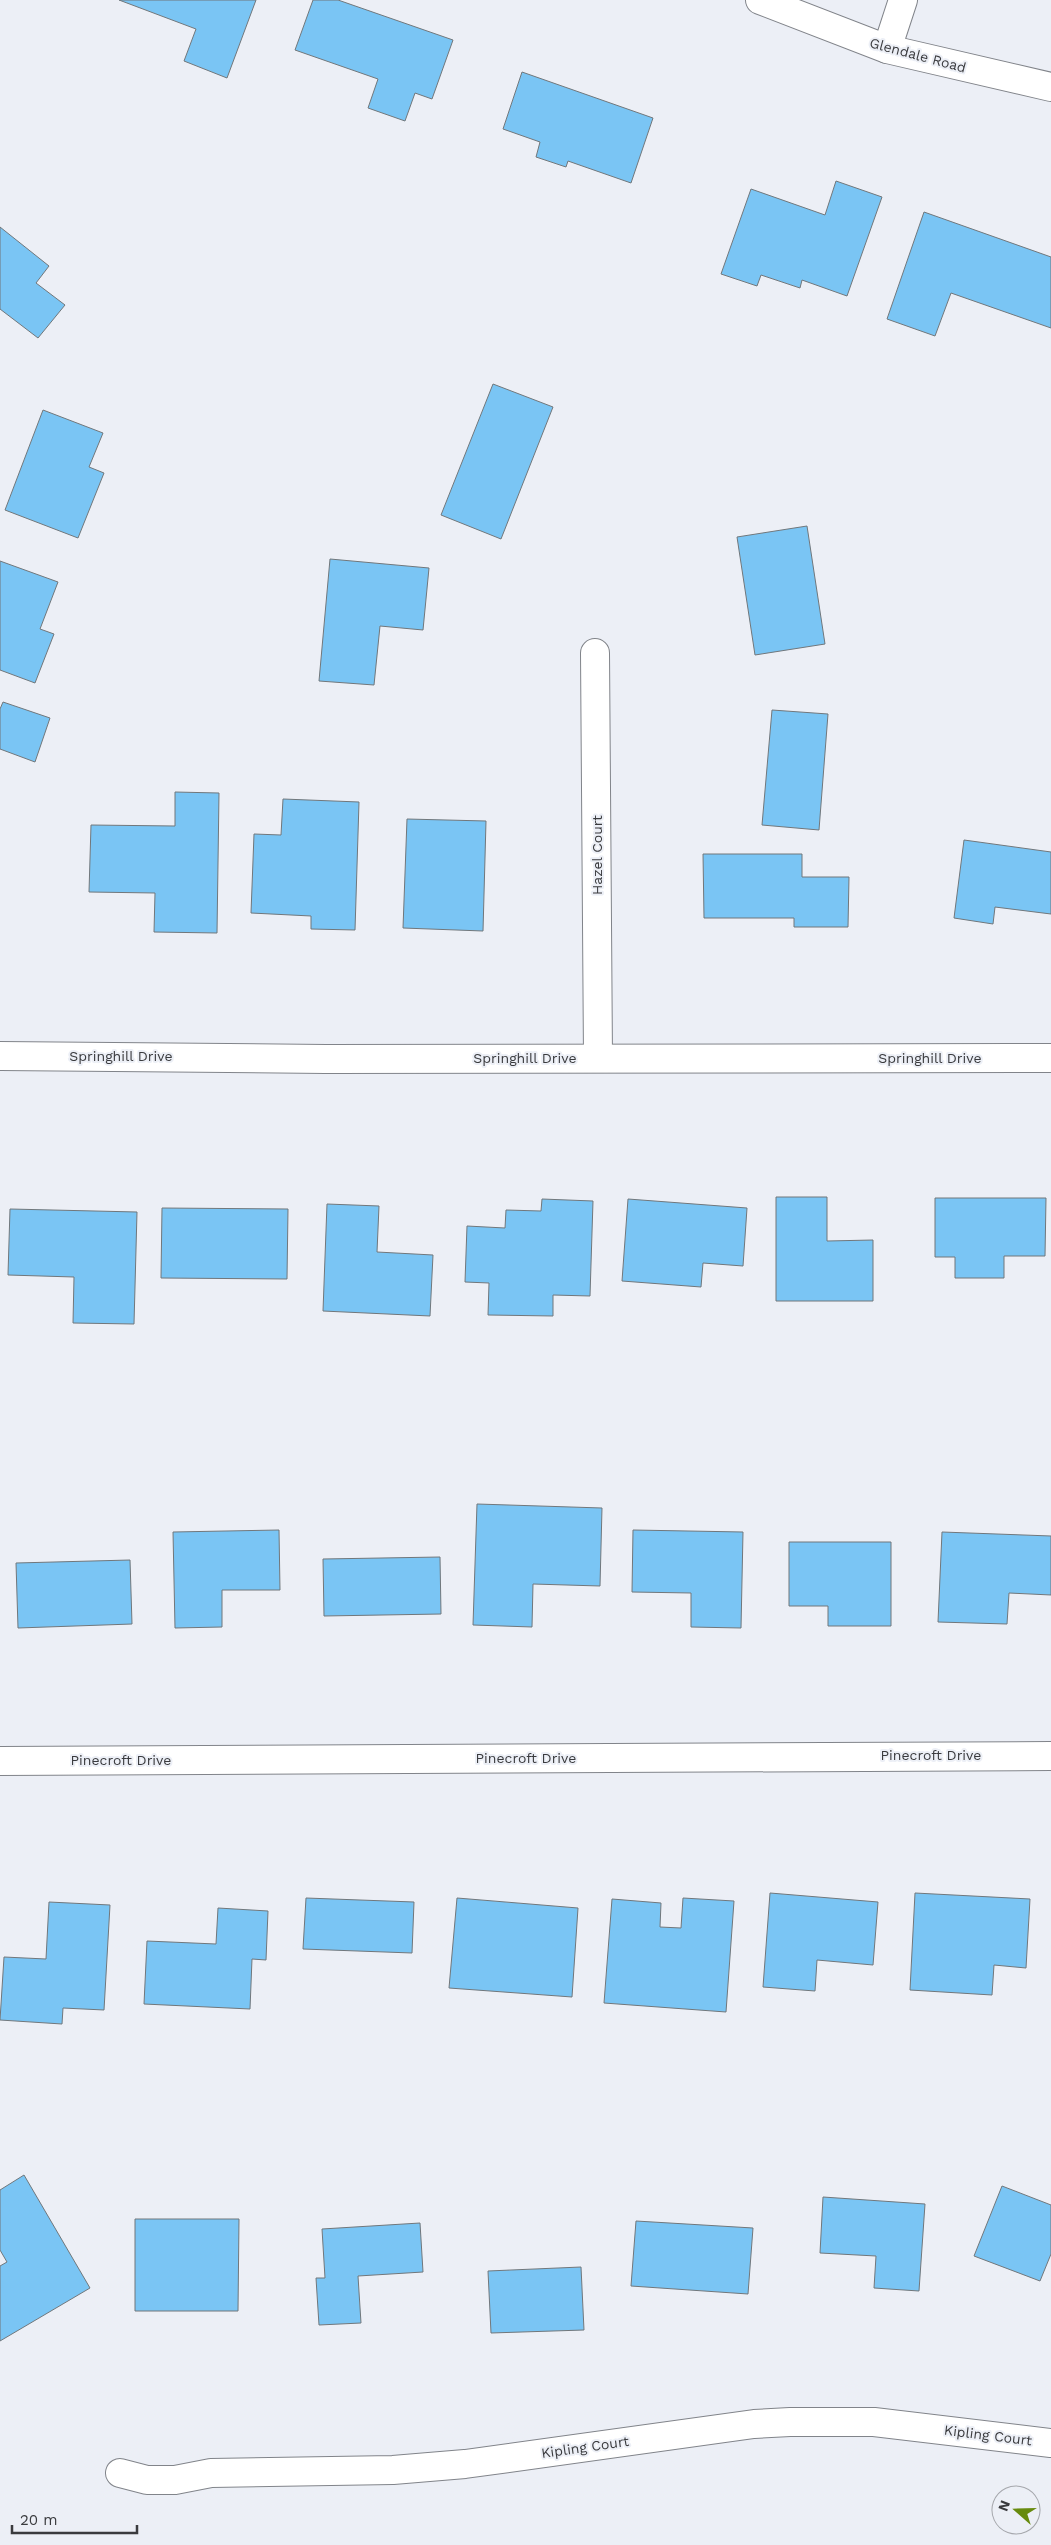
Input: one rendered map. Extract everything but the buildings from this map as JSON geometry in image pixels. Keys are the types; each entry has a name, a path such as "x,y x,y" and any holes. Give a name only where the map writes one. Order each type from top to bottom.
{"street":[{"name":"Glendale Road","path":"760,0 887,49 1051,87"},
{"path":"887,49 903,0"},
{"name":"Hazel Court","path":"595,653 598,1058"},
{"name":"Springhill Drive","path":"0,1056 326,1059 1051,1058"},
{"name":"Pinecroft Drive","path":"0,1761 1051,1756"},
{"name":"Kipling Court","path":"120,2473 147,2480 175,2480 211,2473 394,2470 465,2464 754,2424 790,2422 874,2422 1051,2442"}]}
